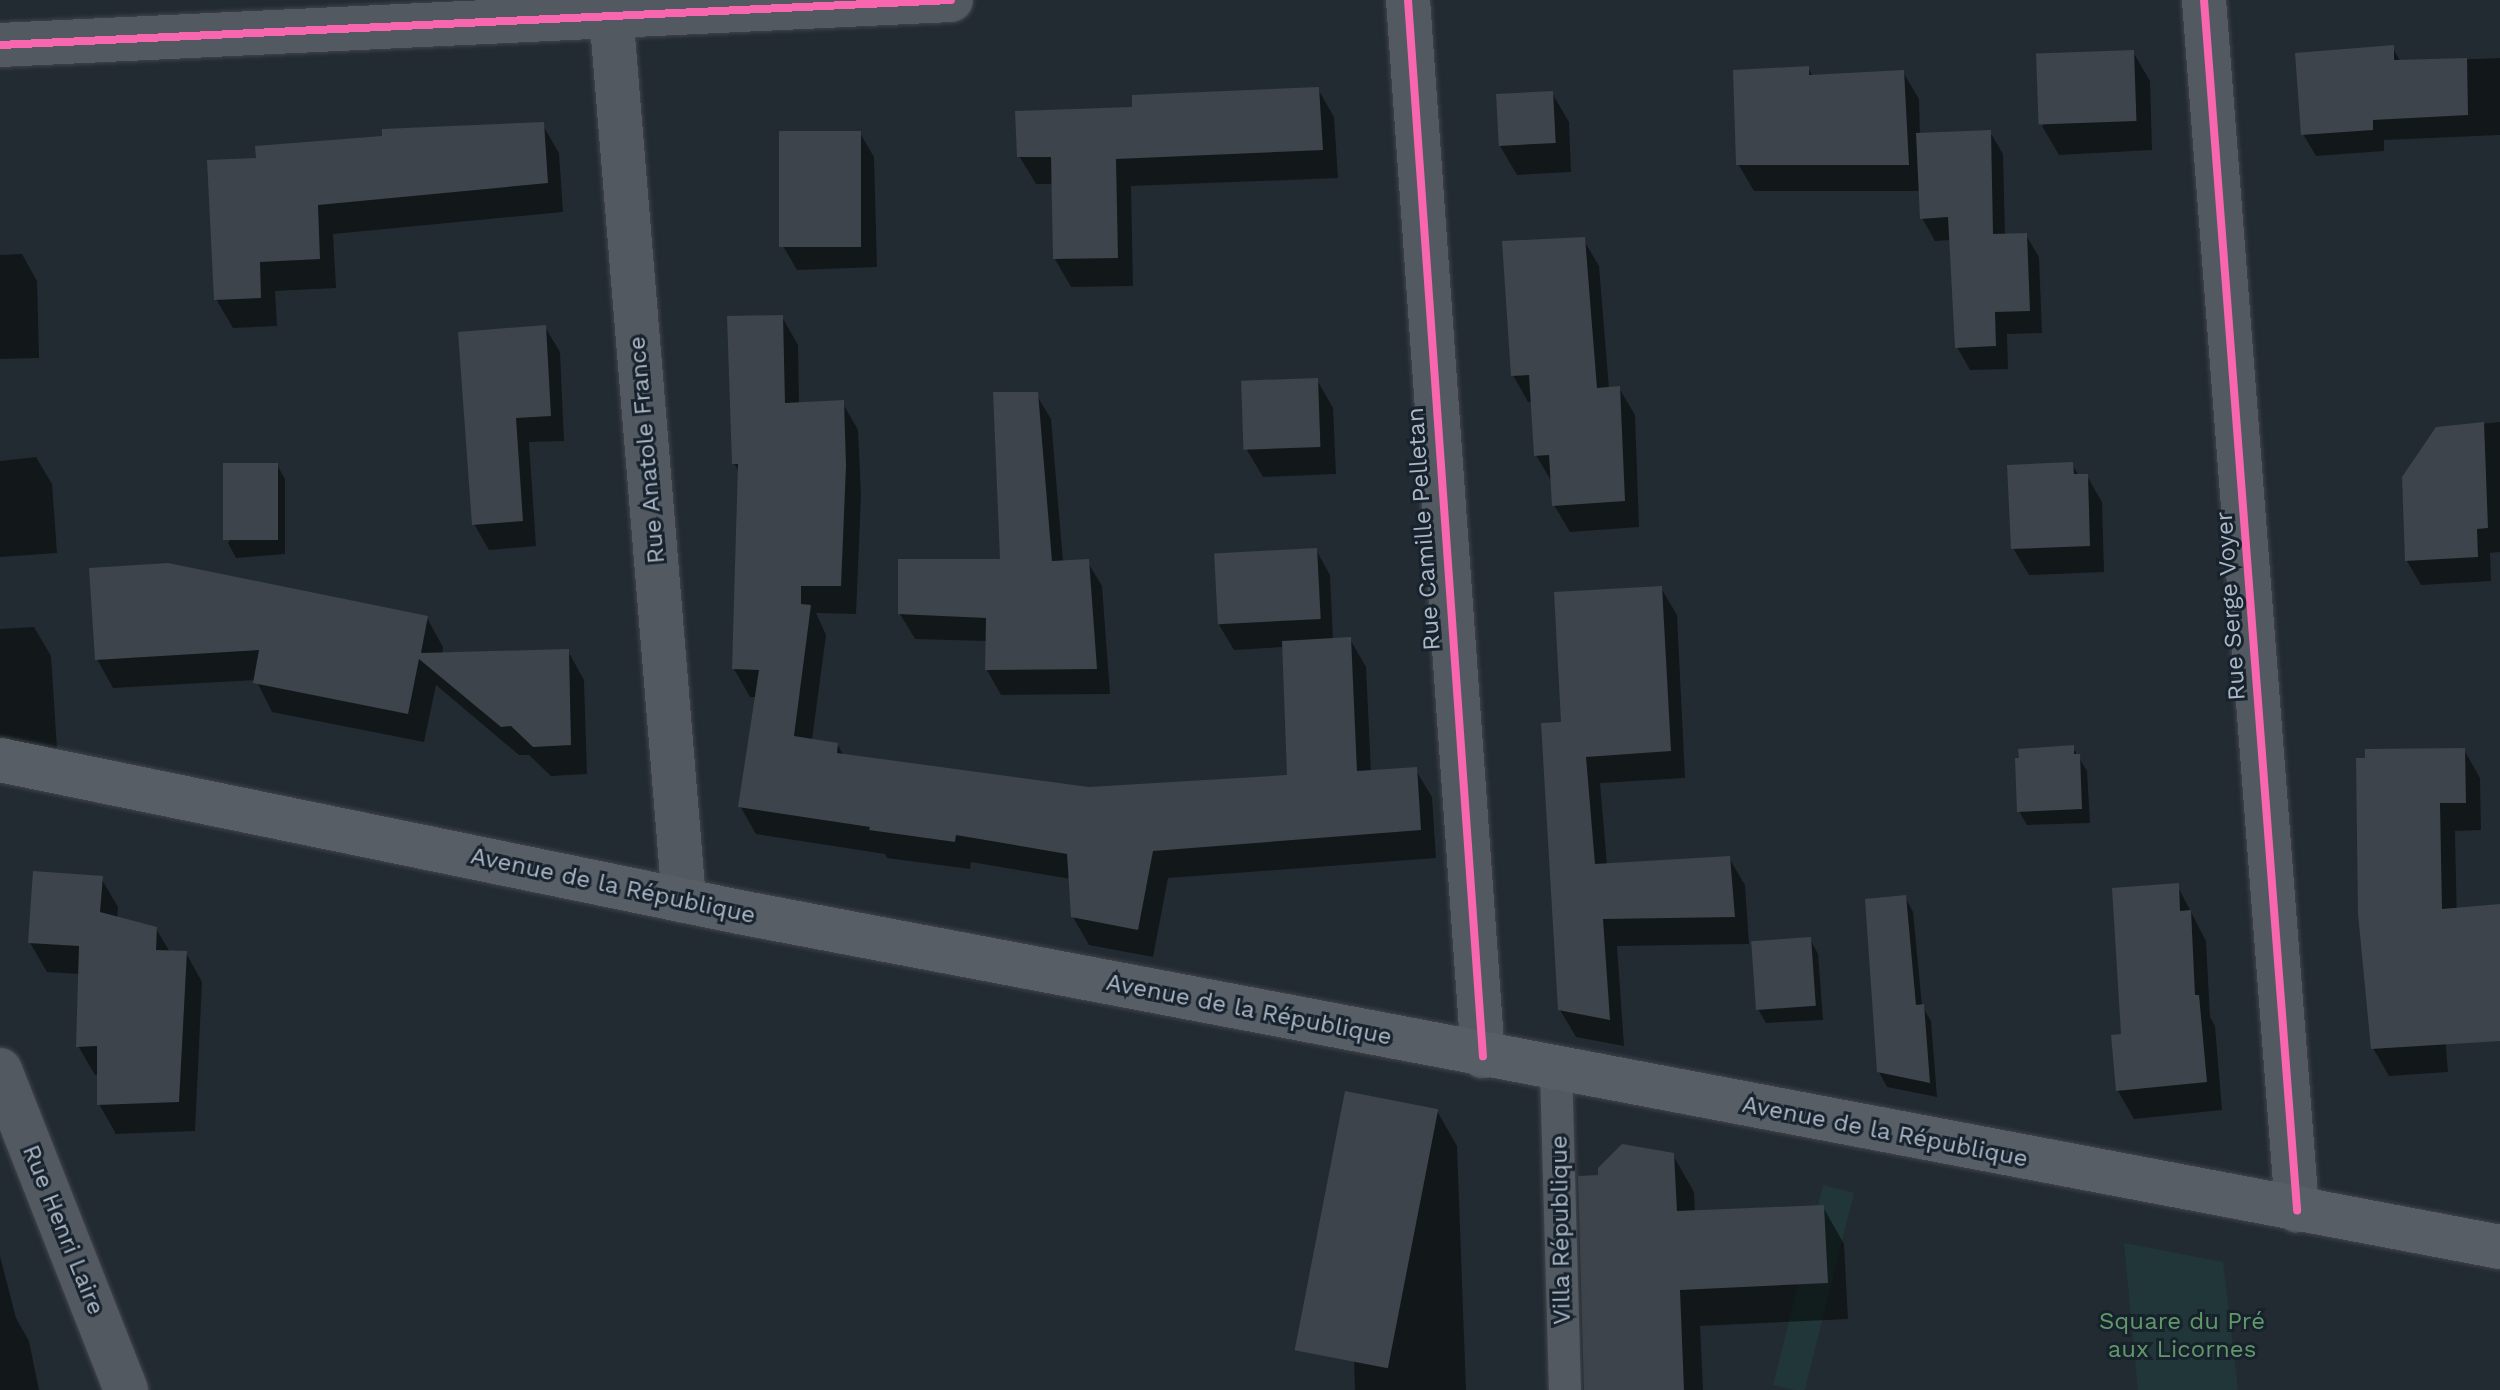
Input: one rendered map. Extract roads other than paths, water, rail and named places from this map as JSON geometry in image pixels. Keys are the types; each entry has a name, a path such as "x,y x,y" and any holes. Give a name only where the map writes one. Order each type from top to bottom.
{"main road":[{"name":"Avenue de la République","path":"0,760 684,901 1483,1056 2500,1247"}],"street":[{"path":"0,45 611,8 951,0"},
{"name":"Rue Camille Pelletan","path":"1408,0 1469,899 1483,1056"},
{"name":"Rue Serge Voyer","path":"2204,0 2297,1210"},
{"name":"Rue Anatole France","path":"611,8 684,901"},
{"name":"Rue Henri Laire","path":"0,1070 126,1390"}],"lane":[{"name":"Villa République","path":"1556,1069 1565,1390"}],"park label":[{"name":"Square du Pré aux Licornes","path":"2182,1336"}]}
